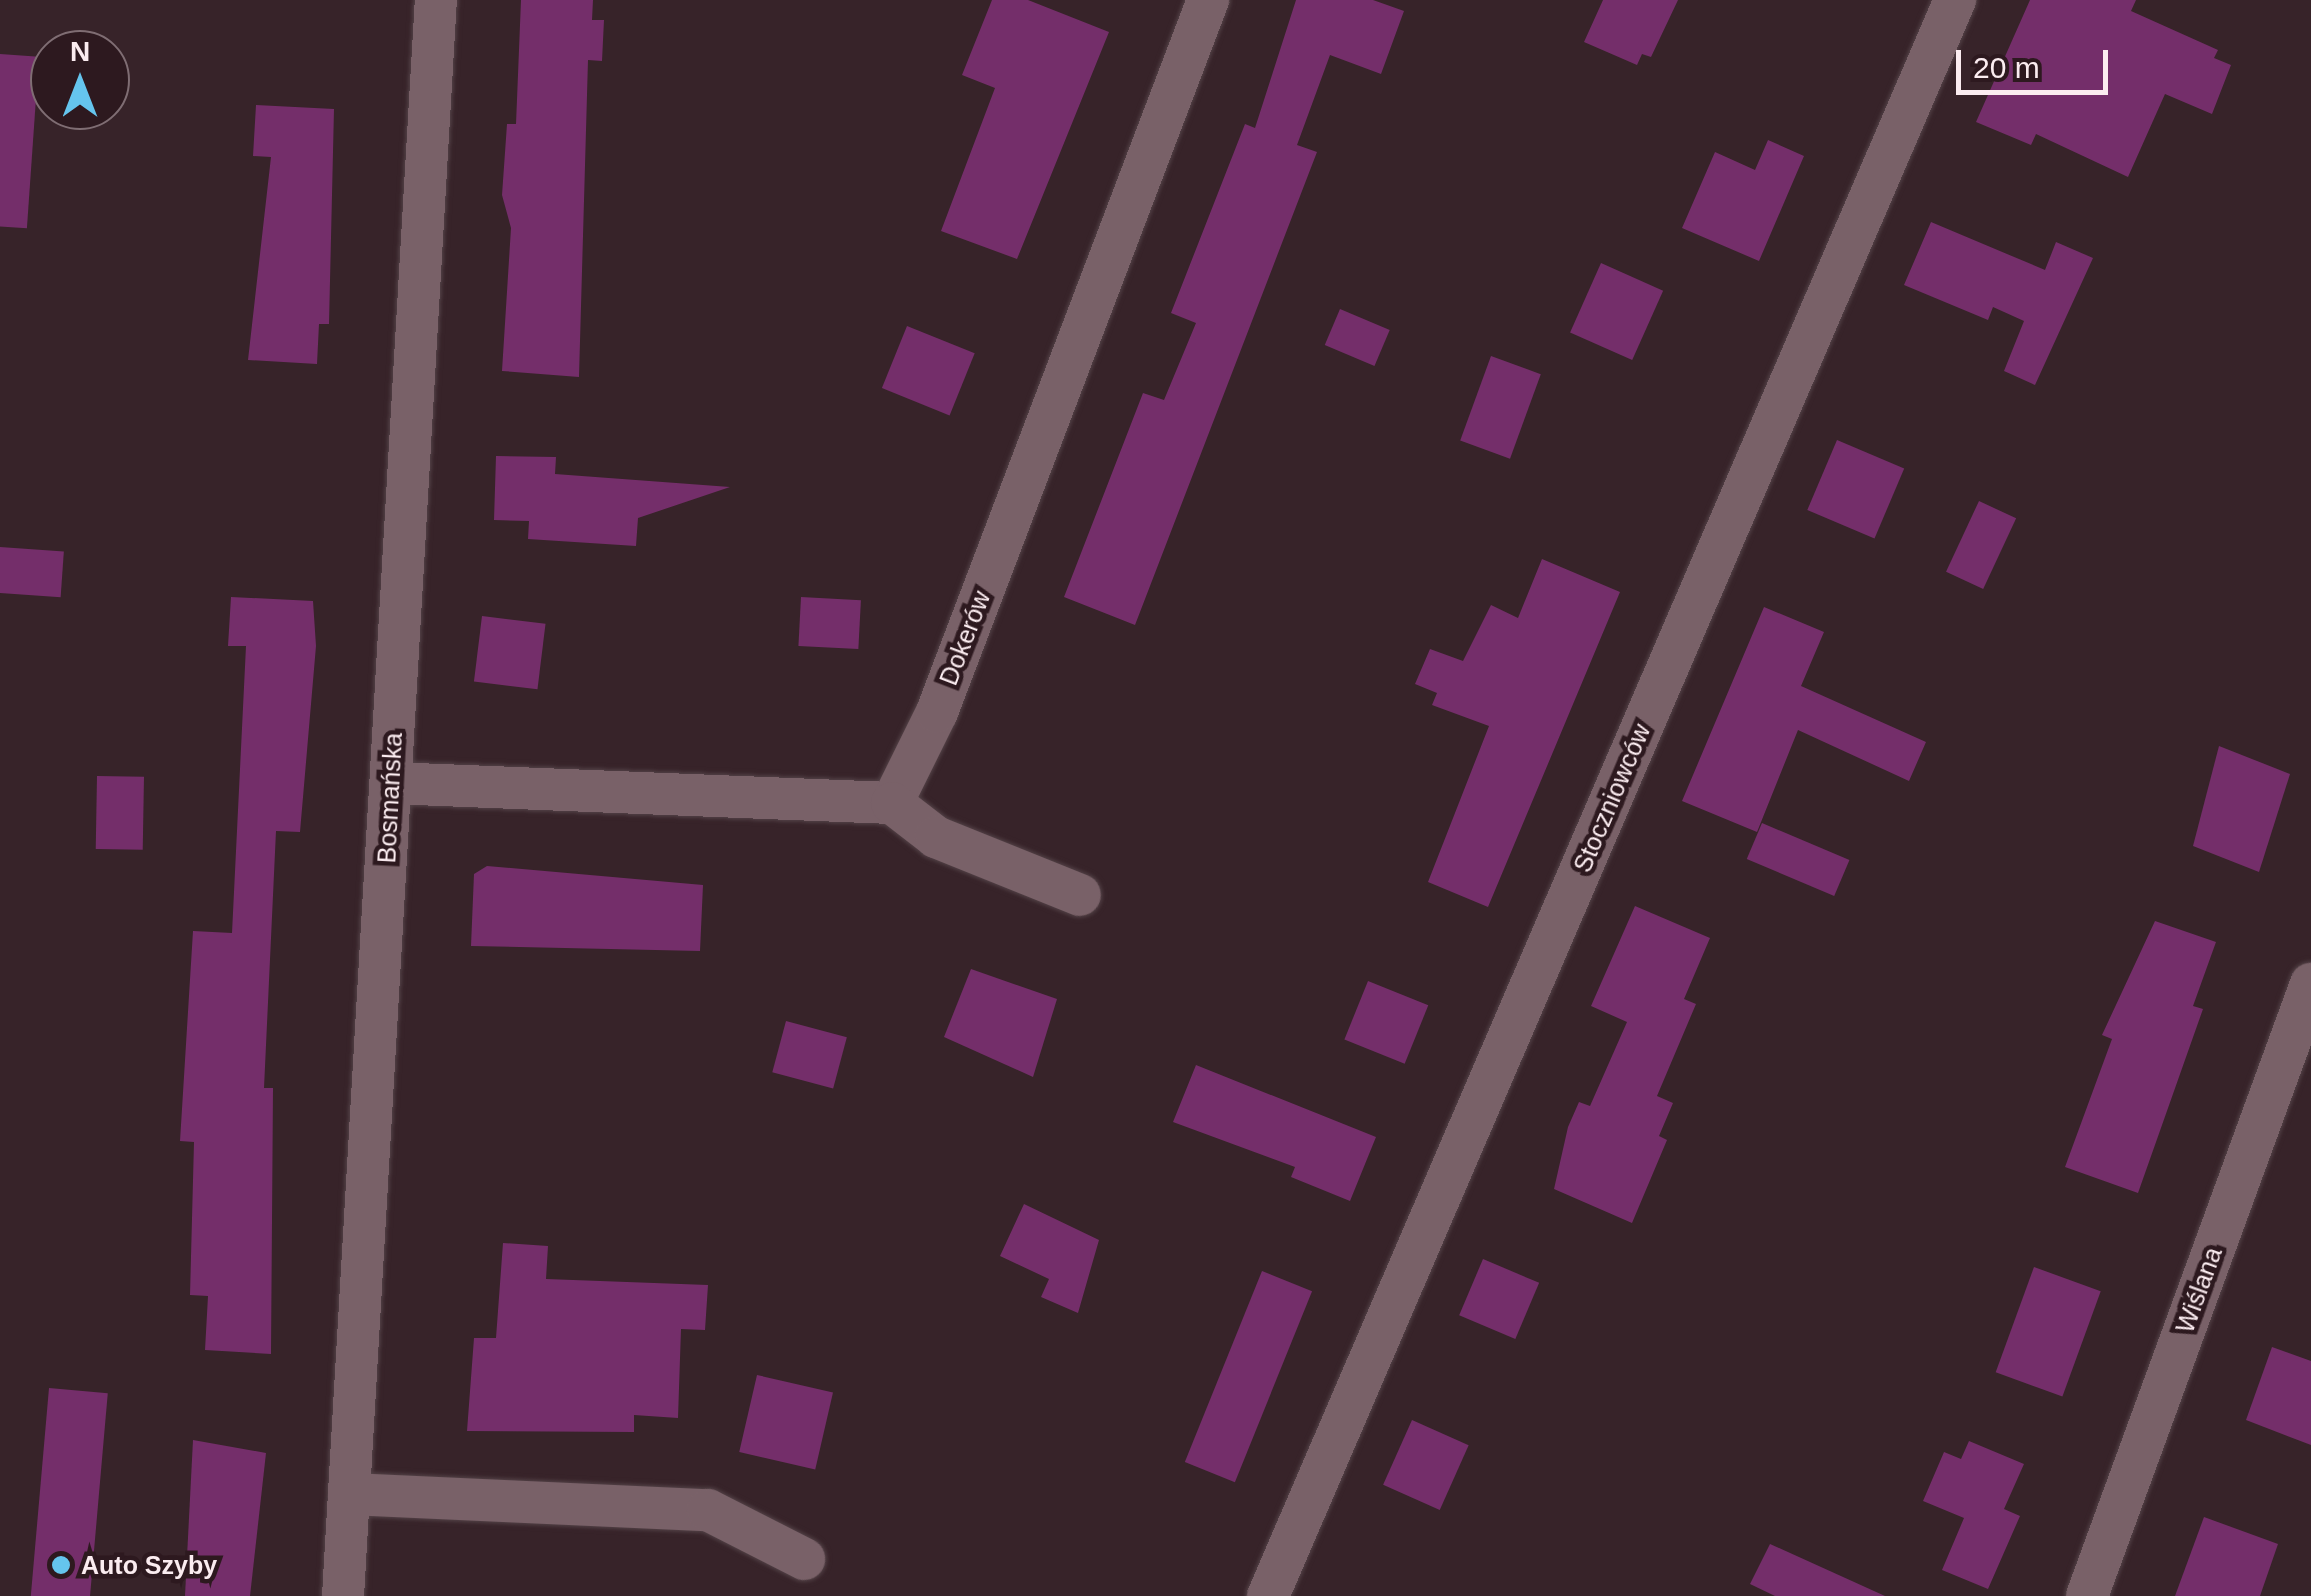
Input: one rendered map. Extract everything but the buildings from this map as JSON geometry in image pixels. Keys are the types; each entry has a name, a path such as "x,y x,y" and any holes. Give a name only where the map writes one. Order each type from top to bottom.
{"street":[{"name":"Bosmańska","path":"343,1596 436,0"},
{"name":"Dokerów","path":"892,803 937,712 1208,0"},
{"name":"Stoczniowców","path":"1268,1596 1955,0"},
{"path":"391,783 892,803 936,837 1080,895"},
{"name":"Wiślana","path":"2087,1596 2311,984"},
{"path":"349,1494 708,1510 804,1559"}],"place":[{"name":"Auto Szyby","path":"61,1565"}]}
